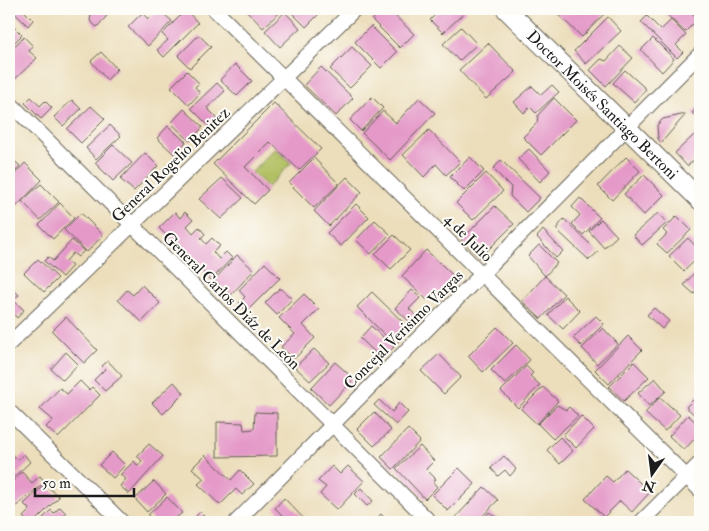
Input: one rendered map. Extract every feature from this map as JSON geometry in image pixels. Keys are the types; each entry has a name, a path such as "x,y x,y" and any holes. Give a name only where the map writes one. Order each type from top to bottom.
{"street":[{"name":"4 de Julio","path":"214,9 700,490"},
{"name":"General Rogelio Benitez","path":"9,344 285,79 355,9"},
{"name":"Doctor Moisés Santiago Bertoni","path":"506,9 700,200"},
{"name":"Concejal Verisimo Vargas","path":"236,522 700,54"},
{"name":"General Carlos Diáz de León","path":"9,102 430,522"},
{"path":"9,411 122,522"},
{"path":"641,522 700,463"}],"green space":[{"path":"275,148 291,163 268,187 252,172"}],"building":[{"path":"12,9 22,9 33,20 28,26"},
{"path":"92,9 113,9 97,27 90,21"},
{"path":"158,9 172,21 148,46 128,27 142,13 148,19"},
{"path":"247,9 279,9 281,11 263,28"},
{"path":"292,9 323,10 306,27 290,11"},
{"path":"383,9 388,9 414,34 400,48 372,20"},
{"path":"441,9 464,9 466,11 443,33 430,20"},
{"path":"552,9 609,9 582,37"},
{"path":"661,9 688,9 698,19 685,32"},
{"path":"692,9 700,9 700,16"},
{"path":"186,10 198,23 164,57 157,50 168,40 162,34"},
{"path":"285,12 300,28 280,47 265,31"},
{"path":"647,16 661,30 671,20 686,35 676,45 683,52 677,58 641,22"},
{"path":"608,17 621,31 586,64 574,51"},
{"path":"9,22 22,35 9,48"},
{"path":"371,26 397,52 381,68 355,42"},
{"path":"461,27 477,44 459,61 443,44"},
{"path":"199,35 211,47 190,68 178,56"},
{"path":"24,37 33,46 29,51 37,58 12,82 9,79 9,51"},
{"path":"653,38 674,59 662,72 641,50"},
{"path":"488,43 516,72 486,99 459,70"},
{"path":"620,46 633,58 606,86 590,70 601,59 606,61"},
{"path":"352,47 372,66 350,88 330,69"},
{"path":"101,52 117,69 107,80 91,61"},
{"path":"235,64 252,81 237,96 220,80"},
{"path":"321,67 353,98 336,116 304,85"},
{"path":"625,70 646,89 634,102 613,83"},
{"path":"187,71 199,83 195,87 200,93 189,105 171,87"},
{"path":"217,83 225,91 207,108 217,118 209,126 191,108"},
{"path":"552,85 559,92 536,113 530,107 524,113 514,102 532,86 541,95"},
{"path":"31,97 40,106 45,101 52,108 41,119 25,103"},
{"path":"372,97 383,108 361,131 350,120"},
{"path":"419,98 435,113 390,160 362,133 383,111 396,123"},
{"path":"554,98 576,120 541,155 523,137 537,123 538,115"},
{"path":"72,100 81,109 63,126 54,117"},
{"path":"274,103 321,149 299,170 270,142 245,167 268,190 254,204 213,164"},
{"path":"700,104 700,121 692,113"},
{"path":"91,106 105,119 81,143 67,129"},
{"path":"184,109 203,127 190,141 171,123"},
{"path":"686,114 661,143 658,139 657,125 663,119"},
{"path":"110,125 121,136 96,159 86,148"},
{"path":"168,126 186,142 174,154 157,138"},
{"path":"429,130 460,162 446,175 436,164 424,177 403,155"},
{"path":"694,135 700,141 700,155 687,166 675,153"},
{"path":"113,145 132,163 113,181 95,163"},
{"path":"529,149 550,171 540,182 518,159"},
{"path":"145,153 158,166 134,191 120,179"},
{"path":"470,157 484,171 464,191 450,177"},
{"path":"626,157 640,171 612,200 598,186"},
{"path":"9,158 20,166 9,179"},
{"path":"314,158 339,184 314,208 289,183"},
{"path":"501,160 540,198 526,212 510,196 511,187 493,169"},
{"path":"25,163 42,180 13,210 9,206 9,188 14,183 10,179"},
{"path":"486,173 503,191 473,220 456,203"},
{"path":"644,175 664,195 644,215 624,194"},
{"path":"347,177 362,192 329,226 314,211"},
{"path":"222,178 243,198 221,219 199,199"},
{"path":"41,184 59,202 40,220 22,201"},
{"path":"580,198 600,218 583,235 572,224 580,215 572,207"},
{"path":"60,203 74,218 53,239 39,225"},
{"path":"356,204 369,217 341,246 327,233"},
{"path":"495,206 514,224 480,258 461,240"},
{"path":"175,212 180,218 185,212 193,220 187,226 193,233 199,227 205,234 201,238 206,244 212,238 220,246 213,252 219,259 226,252 232,258 211,280 159,228"},
{"path":"81,213 103,235 87,252 64,230"},
{"path":"658,213 667,223 642,245 633,235"},
{"path":"677,216 691,230 667,253 657,244 667,234 663,230"},
{"path":"564,219 598,252 589,260 556,229"},
{"path":"601,219 617,236 604,248 589,231"},
{"path":"375,220 390,234 371,254 356,240"},
{"path":"543,230 563,251 556,258 537,237"},
{"path":"394,235 410,250 391,269 375,254"},
{"path":"688,238 700,251 700,256 684,271 669,256"},
{"path":"72,240 84,251 78,257 73,253 66,261 72,266 62,277 44,261 48,257 53,261"},
{"path":"539,245 557,263 545,276 528,256"},
{"path":"426,250 459,281 440,302 432,295 427,300 402,276"},
{"path":"237,255 254,270 231,295 214,280"},
{"path":"38,259 58,278 44,292 24,273"},
{"path":"265,263 280,278 247,311 239,303 245,297 239,290"},
{"path":"700,266 700,286 694,294 684,285"},
{"path":"545,276 564,294 541,319 522,301"},
{"path":"9,285 19,295 13,300 24,310 17,318 9,309"},
{"path":"142,285 160,303 142,322 118,300 127,290 133,295"},
{"path":"280,288 292,299 277,315 265,303"},
{"path":"412,290 420,298 409,309 418,317 412,324 395,308"},
{"path":"372,292 410,329 395,345 357,307"},
{"path":"304,294 319,309 303,325 315,338 294,359 281,347 295,334 279,318"},
{"path":"565,296 580,311 563,329 548,315"},
{"path":"654,308 669,321 662,329 647,315"},
{"path":"596,316 604,324 581,346 573,338"},
{"path":"66,317 97,350 84,363 52,331"},
{"path":"371,326 394,347 382,359 360,338"},
{"path":"497,327 513,343 483,372 468,356"},
{"path":"603,328 618,344 597,364 582,348"},
{"path":"628,336 642,350 609,384 595,370"},
{"path":"516,345 530,360 505,384 491,370"},
{"path":"314,349 329,363 310,381 295,367"},
{"path":"66,352 78,364 63,380 51,369"},
{"path":"439,354 461,377 444,394 421,371"},
{"path":"108,361 122,376 105,391 94,380 105,369 102,366"},
{"path":"335,362 354,379 329,405 311,388"},
{"path":"634,362 649,377 624,401 609,387"},
{"path":"526,366 533,373 530,376 540,385 518,408 501,391"},
{"path":"655,378 666,391 649,406 638,393"},
{"path":"80,381 89,390 92,387 100,395 58,438 46,427 53,420 40,409 60,388 67,394"},
{"path":"174,382 184,393 163,414 152,403"},
{"path":"543,387 558,401 537,424 521,409"},
{"path":"700,393 700,420 686,407"},
{"path":"660,397 680,415 665,431 645,413"},
{"path":"379,400 392,412 399,403 408,412 396,425 374,405"},
{"path":"557,405 566,410 569,407 578,416 553,439 538,424"},
{"path":"255,412 277,413 277,456 217,457 217,422 243,423 244,430 254,429"},
{"path":"374,412 391,430 374,446 357,429"},
{"path":"688,415 700,426 700,433 684,450 669,436"},
{"path":"581,416 594,429 576,448 563,435"},
{"path":"408,429 420,441 393,469 381,457"},
{"path":"560,437 573,451 560,464 547,450"},
{"path":"149,444 163,456 129,494 120,486 126,479 120,475 134,461 138,466 142,461 137,456"},
{"path":"420,446 434,461 426,469 436,479 433,482 437,487 425,499 396,468"},
{"path":"9,451 17,460 24,454 30,462 9,482"},
{"path":"112,452 125,465 113,478 99,465"},
{"path":"205,455 231,480 240,470 254,484 242,495 236,489 220,505 198,484 204,479 192,468"},
{"path":"504,456 516,469 510,476 505,470 498,476 491,468"},
{"path":"332,466 340,474 348,466 364,481 337,510 320,494 326,487 318,481"},
{"path":"459,468 475,484 448,511 432,495"},
{"path":"625,469 650,492 632,512 620,501 604,517 585,499 606,476 613,482"},
{"path":"22,472 32,483 40,476 45,482 14,508 9,503 9,485"},
{"path":"154,481 166,494 147,512 135,499"},
{"path":"45,484 59,497 34,522 28,522 23,517 30,510 24,504"},
{"path":"484,487 498,500 477,522 459,522 455,518"},
{"path":"361,488 373,501 367,506 355,494"},
{"path":"167,497 182,513 171,522 154,522 148,515"},
{"path":"284,498 307,522 280,522 285,518 275,508"},
{"path":"60,507 66,513 56,522 48,522 43,518 51,510 54,513"},
{"path":"200,512 210,522 190,522"},
{"path":"489,512 500,520 498,522 481,522"},
{"path":"381,514 389,522 373,522"},
{"path":"570,517 575,522 565,522"}]}
